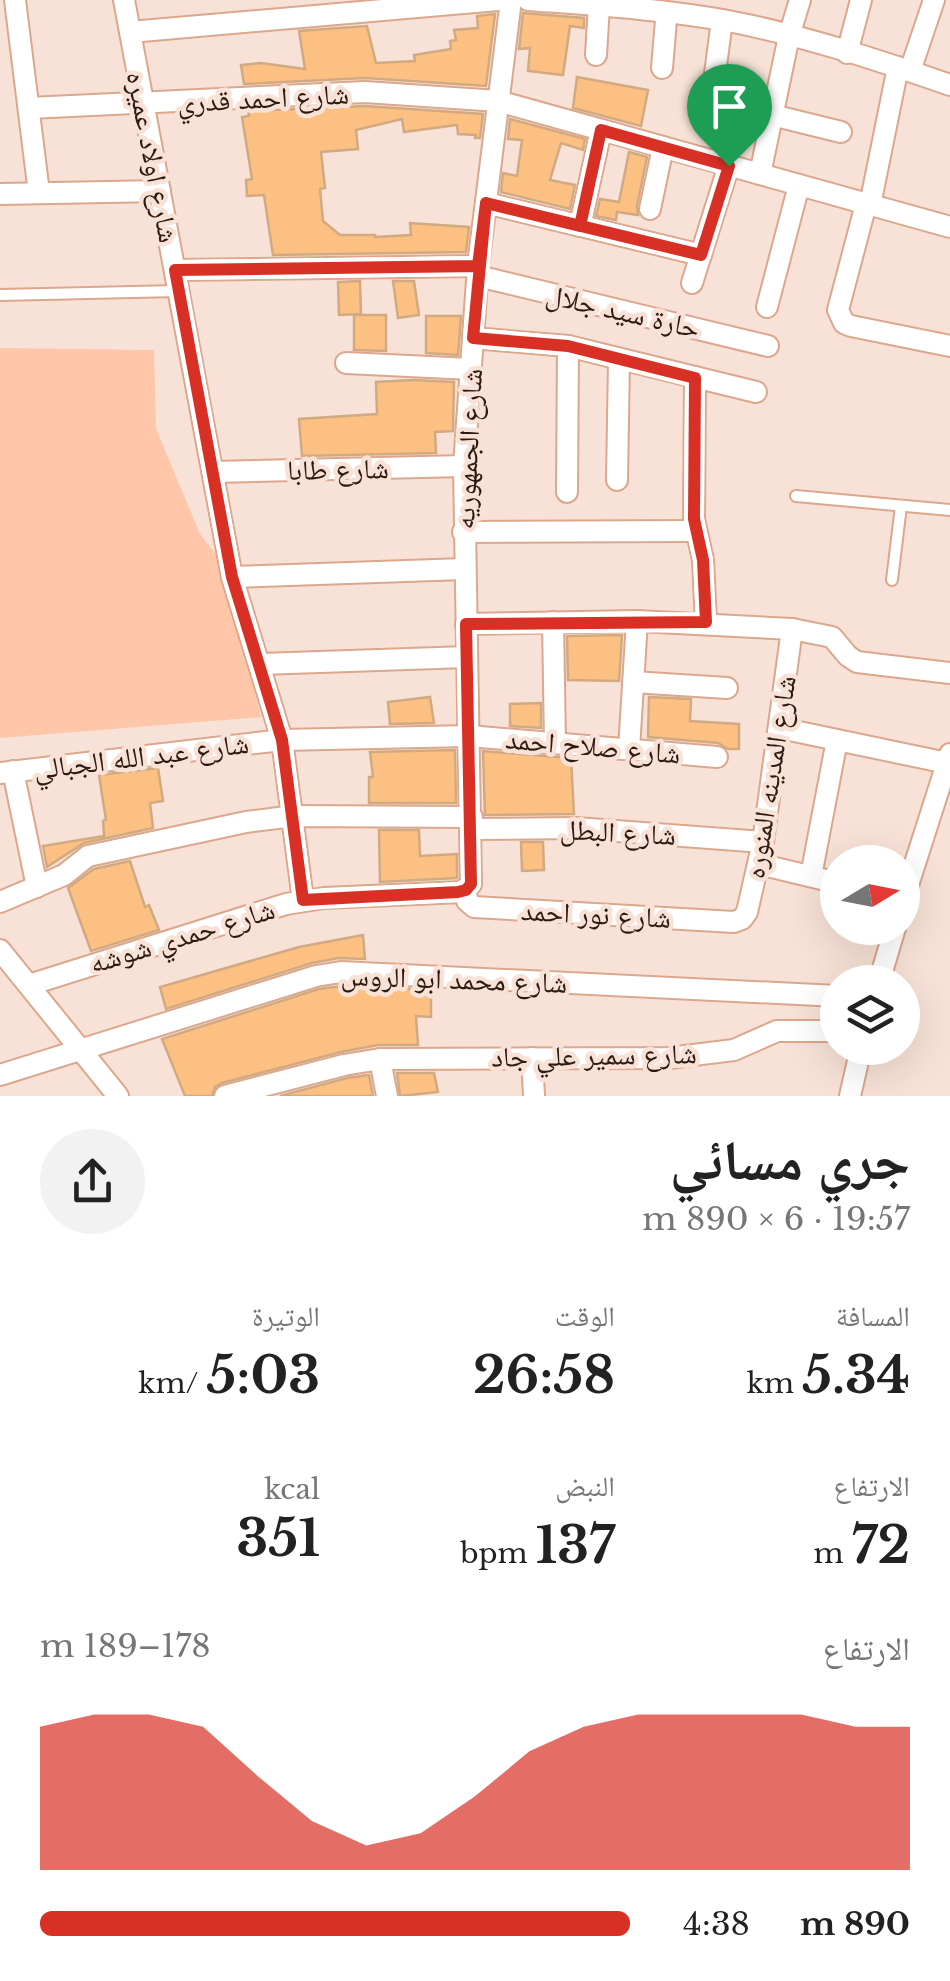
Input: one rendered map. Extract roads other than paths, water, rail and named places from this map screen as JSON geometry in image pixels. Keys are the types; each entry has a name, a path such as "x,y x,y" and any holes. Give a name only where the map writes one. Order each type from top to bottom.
{"street":[{"path":"15,0 39,193"},
{"name":"شارع اولاد عميره","path":"124,0 232,577 282,740 303,900"},
{"path":"130,32 498,0"},
{"name":"شارع الجمهوريه","path":"462,891 472,880 464,466 478,271 511,0"},
{"path":"528,0 658,8 722,20 950,85"},
{"path":"760,174 800,0"},
{"path":"846,53 861,0"},
{"path":"934,0 904,69 838,310 840,318 851,326 950,346"},
{"path":"592,3 596,55"},
{"path":"658,8 666,20 662,68"},
{"path":"713,89 722,20"},
{"name":"شارع احمد قدري","path":"29,108 364,92 498,101 950,227"},
{"path":"772,115 841,132"},
{"path":"580,226 601,130"},
{"path":"650,209 664,147"},
{"path":"692,282 729,166"},
{"path":"767,307 799,185"},
{"path":"0,194 160,191"},
{"path":"486,203 701,255"},
{"name":"حارة سيد جلال","path":"177,281 478,271 768,346"},
{"path":"473,338 568,346 756,392"},
{"path":"566,492 568,346"},
{"path":"617,480 619,359"},
{"path":"346,363 471,369"},
{"path":"695,378 695,531 703,560 706,622"},
{"name":"شارع طابا","path":"213,472 464,466"},
{"path":"463,532 695,531"},
{"path":"232,577 464,569"},
{"path":"629,750 638,620"},
{"path":"466,624 638,620 792,629 832,637 857,662 950,673"},
{"path":"554,622 555,743"},
{"name":"شارع المدينه المنوره","path":"739,922 747,912 763,842 792,629"},
{"path":"260,664 467,657"},
{"path":"634,682 727,688"},
{"path":"780,728 949,758 920,848"},
{"name":"شارع صلاح احمد","path":"282,740 469,736 717,757"},
{"name":"شارع عبد الله الجبالي","path":"7,772 282,740"},
{"path":"811,876 838,740"},
{"path":"7,772 37,887"},
{"name":"شارع البطل","path":"0,902 64,875 95,854 246,822 294,816 576,828 763,842"},
{"path":"759,864 820,878"},
{"name":"شارع حمدي شوشه","path":"0,982 26,981 303,900 462,891"},
{"name":"شارع نور احمد","path":"462,891 474,908 739,922"},
{"path":"0,950 118,1096"},
{"name":"شارع محمد ابو الروس","path":"0,1075 316,976 341,972 820,995"},
{"name":"شارع سمير علي جاد","path":"225,1096 380,1059 668,1058 734,1050 778,1032 820,1031"},
{"path":"532,1058 534,1096"},
{"path":"380,1059 387,1096"},
{"path":"850,1096 857,1065"}],"lane":[{"path":"0,295 177,281"},
{"path":"796,496 950,510"},
{"path":"892,580 901,506"}]}
